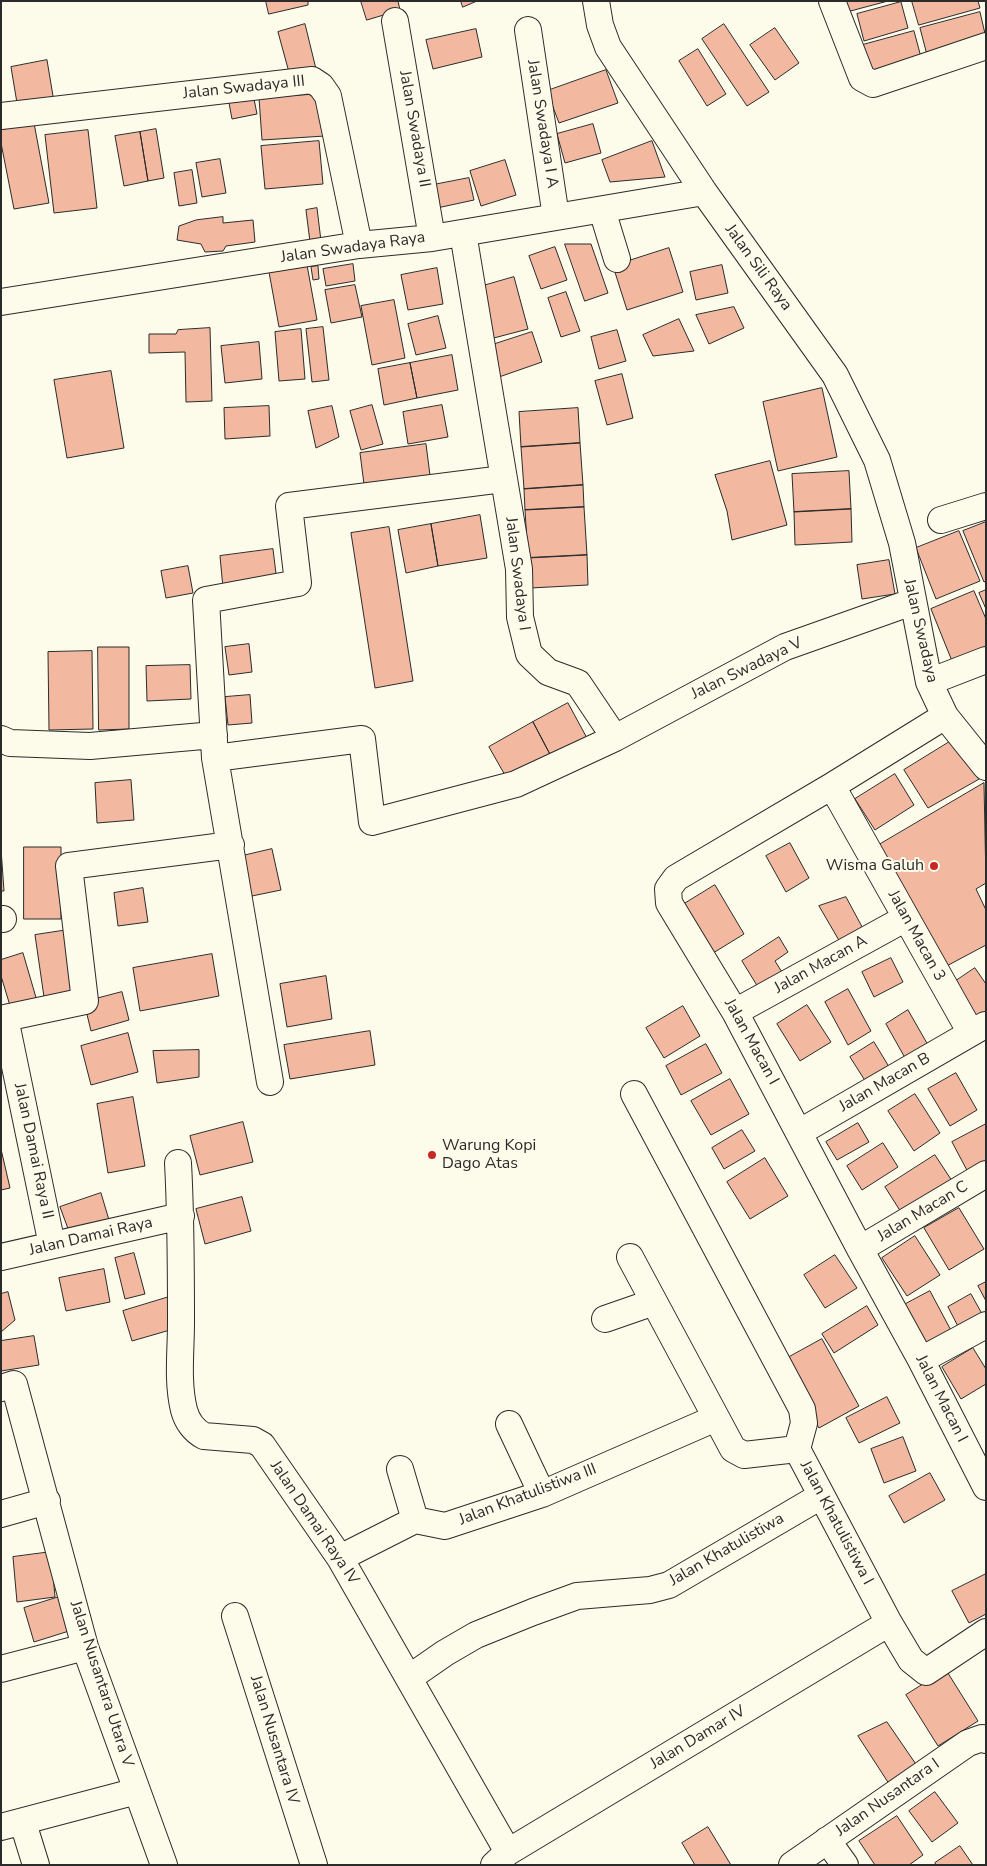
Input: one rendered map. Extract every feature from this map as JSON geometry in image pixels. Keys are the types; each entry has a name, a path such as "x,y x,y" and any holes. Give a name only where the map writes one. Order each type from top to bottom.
{"street":[{"name":"Jalan Sili Raya","path":"596,1 600,25 608,47 704,192 835,375 877,460 902,543"},
{"path":"832,1 862,78 874,84 986,46"},
{"name":"Jalan Swadaya II","path":"395,21 432,238"},
{"name":"Jalan Swadaya I A","path":"528,30 556,217"},
{"name":"Jalan Swadaya III","path":"1,116 312,80 322,86 328,96 359,246"},
{"name":"Jalan Swadaya Raya","path":"1,302 359,246 464,233 704,192"},
{"path":"602,210 617,259"},
{"name":"Jalan Swadaya I","path":"464,233 519,569 520,617 529,654 548,672 578,683 615,738"},
{"path":"270,1082 215,746 206,600 298,583 289,506 503,478"},
{"path":"941,520 986,506"},
{"name":"Jalan Swadaya","path":"902,543 929,682 945,716 986,767"},
{"name":"Jalan Swadaya V","path":"615,738 785,647 912,602"},
{"path":"929,682 986,660"},
{"name":"Jalan Macan I","path":"945,716 832,786 676,878 668,889 669,903 735,1012 985,1484"},
{"path":"1,739 10,743 90,746 215,746 362,739 372,822 516,784 615,738"},
{"name":"Jalan Macan 3","path":"832,786 906,918 978,1029"},
{"name":"Jalan Damai Raya II","path":"52,1245 3,1018 85,1001 69,866 231,846"},
{"name":"Jalan Macan A","path":"735,1012 906,918"},
{"name":"Jalan Macan B","path":"800,1132 978,1029"},
{"path":"634,1094 802,1410 804,1422 797,1449"},
{"name":"Jalan Damai Raya IV","path":"178,1163 181,1216 181,1378 184,1410 189,1422 196,1433 204,1436 254,1440 262,1445 340,1558 409,1678 501,1858"},
{"name":"Jalan Macan C","path":"860,1249 986,1174"},
{"name":"Jalan Damai Raya","path":"1,1257 181,1216"},
{"name":"Jalan Khatulistiwa I","path":"630,1257 734,1448 744,1455 797,1449 888,1623 911,1660 926,1672 986,1632"},
{"path":"605,1319 654,1302"},
{"path":"921,1360 986,1325"},
{"name":"Jalan Nusantara Utara V","path":"1,1388 14,1384 85,1647 164,1865"},
{"name":"Jalan Khatulistiwa III","path":"415,1520 446,1526 542,1494 716,1418"},
{"path":"509,1424 542,1494"},
{"path":"340,1558 415,1520 400,1469"},
{"name":"Jalan Khatulistiwa","path":"409,1678 445,1653 476,1635 578,1596 650,1590 669,1585 821,1496"},
{"path":"1,1514 47,1501"},
{"name":"Jalan Nusantara IV","path":"235,1616 309,1863"},
{"name":"Jalan Damar IV","path":"501,1858 888,1623"},
{"path":"1,1669 85,1647"},
{"name":"Jalan Nusantara I","path":"792,1865 968,1742 984,1738"},
{"path":"36,1865 12,1825 138,1792"},
{"path":"827,1840 845,1865"}],"building":[{"path":"266,1 308,1 308,5 269,14"},
{"path":"361,1 398,1 400,10 367,20"},
{"path":"461,1 477,1 463,7"},
{"path":"839,1 888,1 843,13"},
{"path":"912,1 978,1 980,8 919,25"},
{"path":"901,2 908,28 864,41 857,14"},
{"path":"980,12 986,38 927,55 920,28"},
{"path":"305,24 316,69 290,76 278,32"},
{"path":"724,24 769,92 747,106 702,39"},
{"path":"775,28 799,63 775,80 750,45"},
{"path":"476,29 482,57 433,69 426,40"},
{"path":"914,31 922,61 867,76 859,46"},
{"path":"698,49 726,94 707,106 679,61"},
{"path":"47,60 54,102 18,109 11,67"},
{"path":"606,70 618,103 559,123 547,91"},
{"path":"323,94 325,136 262,140 259,98"},
{"path":"254,99 257,114 232,119 229,103"},
{"path":"34,123 49,203 14,209 1,143 1,130"},
{"path":"593,124 601,153 565,163 557,134"},
{"path":"156,129 164,178 148,181 140,132"},
{"path":"88,130 97,208 54,213 45,135"},
{"path":"140,132 148,181 124,186 115,136"},
{"path":"319,141 323,184 265,189 261,146"},
{"path":"652,141 665,177 610,182 602,160"},
{"path":"220,159 226,193 202,197 196,163"},
{"path":"505,160 516,195 481,206 470,171"},
{"path":"192,170 197,203 179,206 174,173"},
{"path":"469,178 474,200 437,208 433,185"},
{"path":"317,208 321,241 310,242 306,210"},
{"path":"223,217 223,223 253,220 255,242 226,246 223,251 205,252 201,244 177,240 179,226 196,220"},
{"path":"565,244 591,244 608,293 585,301"},
{"path":"555,247 567,280 541,289 529,256"},
{"path":"669,248 683,292 627,310 613,266"},
{"path":"353,264 355,281 326,286 323,269"},
{"path":"307,265 317,320 279,327 269,272"},
{"path":"722,265 728,293 696,300 690,272"},
{"path":"318,266 319,279 313,280 311,267"},
{"path":"437,268 443,304 408,310 401,275"},
{"path":"514,277 528,329 490,339 476,288"},
{"path":"355,285 362,317 331,323 325,290"},
{"path":"566,292 580,331 561,337 548,298"},
{"path":"394,300 405,358 372,365 361,306"},
{"path":"734,307 744,328 709,344 696,315"},
{"path":"438,316 446,348 416,355 408,324"},
{"path":"679,319 694,351 653,356 643,335"},
{"path":"323,327 329,380 312,382 306,329"},
{"path":"210,328 212,401 186,402 185,352 149,353 149,334 176,334 178,330"},
{"path":"301,329 305,379 279,381 275,332"},
{"path":"617,330 626,361 599,369 591,337"},
{"path":"532,332 542,362 499,377 489,346"},
{"path":"259,342 262,379 225,383 221,346"},
{"path":"452,355 458,390 417,398 410,363"},
{"path":"410,363 417,398 384,405 378,369"},
{"path":"111,371 124,448 67,458 54,380"},
{"path":"622,374 633,418 607,425 595,381"},
{"path":"822,388 837,457 778,471 763,402"},
{"path":"372,405 383,444 361,450 350,411"},
{"path":"442,405 448,437 408,444 403,412"},
{"path":"269,406 270,436 225,439 224,408"},
{"path":"332,406 339,437 316,448 308,411"},
{"path":"578,408 580,443 521,447 519,412"},
{"path":"580,443 583,485 524,489 521,447"},
{"path":"426,444 431,483 365,492 360,453"},
{"path":"770,461 787,525 732,540 727,511 715,475"},
{"path":"849,471 851,509 794,512 792,474"},
{"path":"583,485 584,507 525,510 524,489"},
{"path":"584,507 587,555 528,558 525,510"},
{"path":"851,509 852,542 795,545 794,512"},
{"path":"480,515 487,558 438,566 431,524"},
{"path":"986,522 986,581 984,582 963,531"},
{"path":"431,524 438,566 406,573 398,530"},
{"path":"389,527 413,681 375,688 351,533"},
{"path":"959,531 980,581 936,599 916,548"},
{"path":"273,549 277,582 223,588 220,556"},
{"path":"587,555 588,585 530,588 528,558"},
{"path":"889,560 895,594 862,599 857,565"},
{"path":"188,566 193,593 166,598 161,571"},
{"path":"986,590 986,609 979,593"},
{"path":"974,591 986,619 986,647 952,661 931,609"},
{"path":"249,644 252,672 229,675 225,647"},
{"path":"98,647 129,647 129,729 99,730"},
{"path":"92,651 93,729 49,730 48,652"},
{"path":"190,665 191,699 147,701 146,666"},
{"path":"250,695 252,723 228,725 225,697"},
{"path":"568,703 588,740 553,760 533,722"},
{"path":"533,722 553,760 510,784 489,747"},
{"path":"951,741 981,778 928,808 904,770"},
{"path":"895,774 914,805 875,830 855,799"},
{"path":"131,780 134,820 97,823 95,783"},
{"name":"Wisma Galuh","path":"984,783 986,883 976,889 986,910 986,945 941,969 872,849"},
{"path":"790,843 809,878 786,892 766,856"},
{"path":"24,847 61,847 61,919 24,919"},
{"path":"1,849 4,891 1,891"},
{"path":"272,849 281,890 247,897 238,857"},
{"path":"715,885 744,934 705,958 676,909"},
{"path":"143,888 148,922 118,926 114,893"},
{"path":"846,897 867,936 844,949 819,906"},
{"path":"68,930 77,992 44,997 35,935"},
{"path":"779,937 788,952 775,961 785,977 761,992 742,961"},
{"path":"23,953 37,1001 11,1009 1,976 1,960"},
{"path":"212,954 219,996 140,1011 133,968"},
{"path":"891,958 903,982 874,997 862,972"},
{"path":"975,968 986,984 986,1023 979,1028 950,985"},
{"path":"326,976 332,1019 287,1027 280,984"},
{"path":"848,989 871,1031 848,1045 825,1002"},
{"path":"122,992 129,1020 91,1031 84,1002"},
{"path":"807,1005 831,1042 800,1061 777,1024"},
{"path":"683,1006 700,1036 664,1058 646,1028"},
{"path":"908,1010 932,1052 909,1065 886,1024"},
{"path":"370,1031 375,1065 290,1079 284,1045"},
{"path":"128,1033 138,1072 91,1085 81,1046"},
{"path":"874,1042 894,1075 871,1090 850,1057"},
{"path":"706,1044 722,1073 681,1095 666,1066"},
{"path":"199,1050 199,1077 157,1083 153,1051"},
{"path":"956,1073 977,1110 950,1126 928,1089"},
{"path":"730,1079 749,1114 711,1135 691,1101"},
{"path":"915,1094 940,1133 914,1151 888,1111"},
{"path":"133,1097 145,1166 108,1173 97,1104"},
{"path":"243,1122 253,1162 200,1175 190,1136"},
{"path":"858,1123 869,1142 837,1160 826,1142"},
{"path":"986,1124 986,1168 970,1176 952,1142"},
{"path":"742,1130 755,1151 724,1169 712,1148"},
{"path":"883,1143 898,1167 862,1190 847,1166"},
{"path":"1,1149 10,1188 1,1190"},
{"path":"935,1155 956,1187 906,1220 885,1187"},
{"path":"765,1158 788,1196 750,1219 727,1182"},
{"path":"101,1193 109,1220 70,1234 60,1207"},
{"path":"242,1197 251,1231 205,1244 196,1209"},
{"path":"959,1208 984,1249 949,1270 924,1228"},
{"path":"915,1236 940,1275 907,1296 882,1258"},
{"path":"134,1253 145,1294 125,1299 115,1258"},
{"path":"835,1255 857,1288 825,1308 804,1275"},
{"path":"104,1269 110,1302 66,1311 59,1278"},
{"path":"986,1282 986,1301 978,1286"},
{"path":"930,1291 955,1338 927,1353 902,1306"},
{"path":"8,1292 15,1320 1,1332 1,1294"},
{"path":"971,1294 986,1321 963,1336 948,1307"},
{"path":"169,1297 170,1330 132,1341 123,1311"},
{"path":"867,1306 878,1325 834,1353 822,1334"},
{"path":"34,1336 39,1365 1,1371 1,1341"},
{"path":"822,1339 859,1406 819,1428 782,1361"},
{"path":"973,1348 986,1369 986,1384 961,1399 942,1367"},
{"path":"887,1397 900,1423 859,1443 846,1418"},
{"path":"903,1437 916,1471 884,1483 871,1449"},
{"path":"930,1473 945,1500 904,1523 889,1496"},
{"path":"51,1552 55,1597 17,1602 13,1557"},
{"path":"986,1574 986,1614 969,1623 952,1591"},
{"path":"59,1597 69,1631 34,1642 24,1608"},
{"path":"946,1670 978,1721 938,1746 906,1695"},
{"path":"887,1722 922,1773 893,1790 858,1736"},
{"path":"935,1792 958,1823 932,1842 909,1811"},
{"path":"897,1816 923,1855 909,1865 875,1865 859,1841"},
{"path":"708,1827 731,1865 695,1865 682,1843"},
{"path":"960,1846 973,1865 936,1865 935,1863"}],"place":[{"name":"Wisma Galuh","path":"934,866"},
{"name":"Warung Kopi Dago Atas","path":"432,1155"}]}
